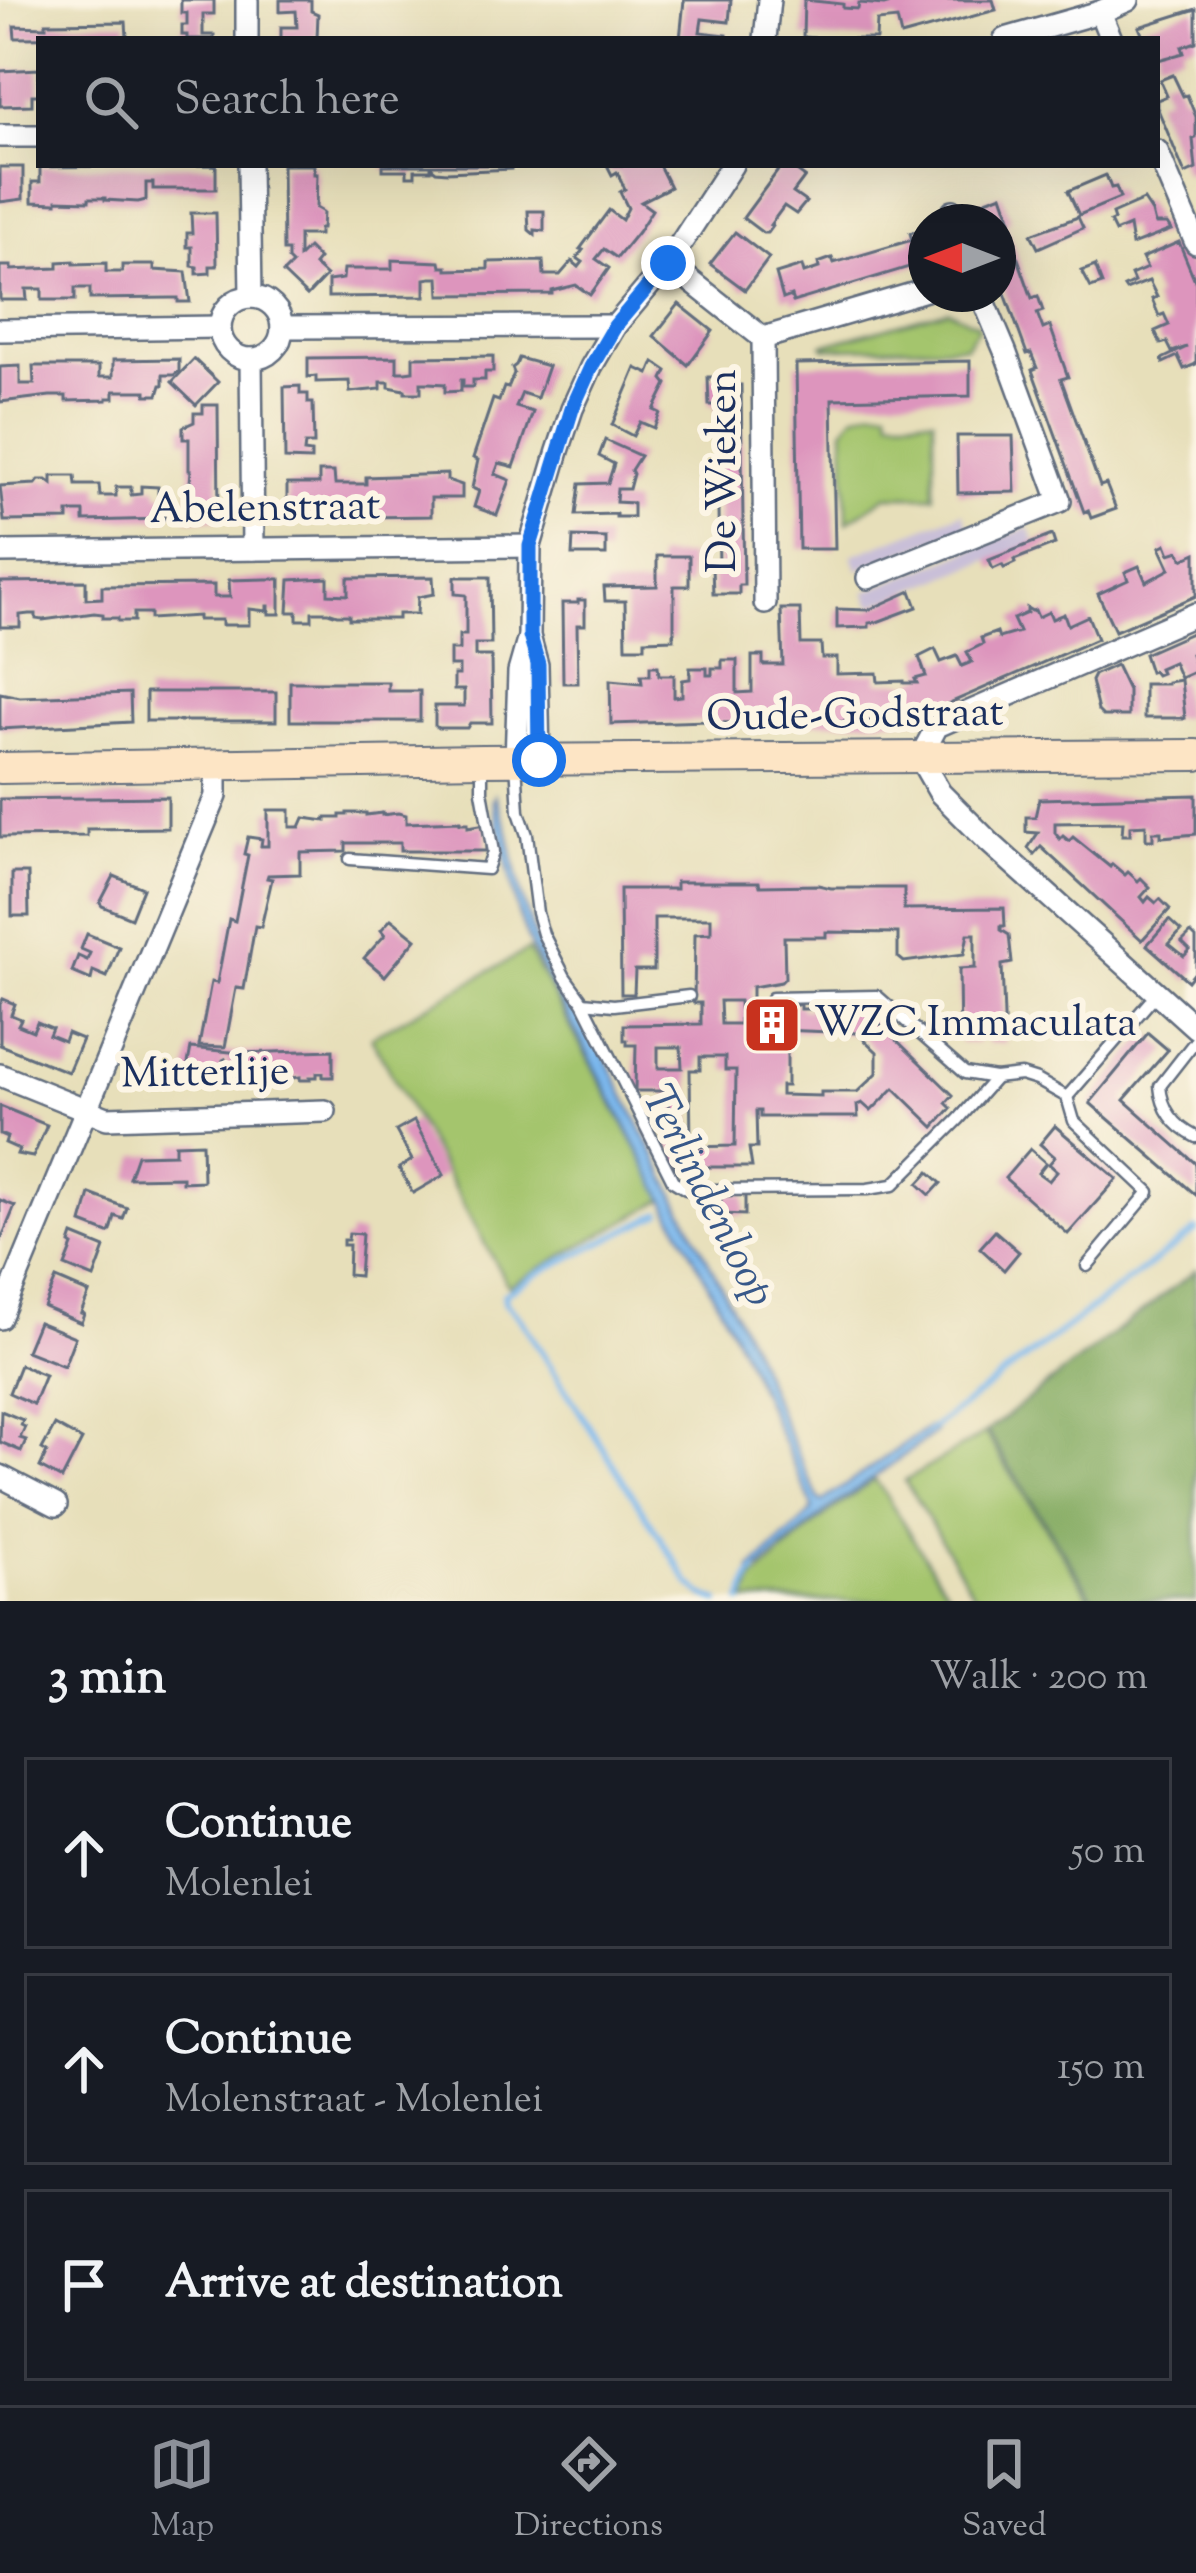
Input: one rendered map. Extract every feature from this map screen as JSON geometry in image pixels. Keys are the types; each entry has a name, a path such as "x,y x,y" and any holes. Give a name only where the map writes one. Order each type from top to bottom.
{"street":[{"path":"247,0 247,36"},
{"path":"765,36 769,0"},
{"path":"1016,36 1128,0"},
{"path":"1100,12 1110,36"},
{"path":"0,136 36,136"},
{"path":"1160,158 1196,243"},
{"path":"249,168 251,297"},
{"path":"527,760 538,664 530,636 530,546 572,409 615,326 668,263 729,168"},
{"name":"De Wieken","path":"668,263 763,338"},
{"name":"De Wieken","path":"763,338 908,295"},
{"path":"251,297 276,309 282,327 273,350 251,359 229,350 220,328 232,302 251,297"},
{"path":"868,578 1060,501 988,312"},
{"path":"282,327 615,326"},
{"path":"0,330 220,328"},
{"name":"De Wieken","path":"763,338 765,603"},
{"path":"251,359 254,549"},
{"name":"Abelenstraat","path":"0,552 530,546"},
{"path":"1196,614 937,726 920,758 940,793 989,842 1196,1028"},
{"name":"Oude-Godstraat","path":"0,768 1196,755"},
{"path":"0,1318 217,796 216,765"},
{"name":"Mitterlije","path":"0,1075 106,1118 325,1111"},
{"path":"0,1476 56,1505"}],"lane":[{"path":"350,860 488,869 494,852 482,791 482,760"},
{"path":"527,760 519,812 543,934 583,1002 673,1181 686,1189 893,1185 995,1078"},
{"path":"1067,1097 1158,992"},
{"path":"583,1002 614,1005 689,996"},
{"path":"772,998 877,996 964,1073 995,1078 1021,1075 1067,1097 1074,1121 1149,1192 1088,1266"},
{"path":"1196,1040 1160,1086 1162,1104 1173,1120 1196,1137"}],"shaded area":[{"path":"963,512 969,527 857,570 852,555"},
{"path":"1029,527 1035,542 871,606 865,592"}],"green space":[{"path":"941,312 952,312 977,324 978,329 965,346 823,345"},
{"path":"888,409 891,418 934,418 934,496 887,496 847,522 844,429 854,415"},
{"path":"528,950 665,1199 508,1286 371,1037"},
{"path":"1196,1270 1196,1601 1095,1601 987,1431"},
{"path":"985,1433 1092,1601 978,1601 905,1481"},
{"path":"875,1479 953,1601 746,1601 753,1580 821,1519"}],"water":[{"path":"495,795 535,939 562,993 583,1013 753,1349 819,1500 929,1427 935,1428 935,1433 824,1513 750,1577 751,1569 813,1507 735,1336 531,948 518,913"}],"building":[{"path":"181,0 214,0 214,14 203,14 203,35 214,36 182,35 187,13 181,13"},
{"path":"280,0 311,0 311,11 318,14 317,36 281,36 281,27 297,27 296,11 280,12"},
{"path":"684,0 731,0 729,22 702,19 700,32 727,36 680,36"},
{"path":"804,0 858,9 859,3 884,5 900,0 993,0 996,10 901,36 897,19 877,21 876,36 803,36"},
{"path":"1196,9 1196,42 1182,47 1184,53 1160,59 1160,36 1143,36 1139,27"},
{"path":"126,22 127,36 15,38 14,26 46,27 46,23"},
{"path":"36,69 32,105 0,106 0,71"},
{"path":"1173,75 1196,117 1196,169 1185,174 1160,114 1160,99 1167,96 1160,80"},
{"path":"0,167 23,167 23,199 0,202"},
{"path":"40,168 216,168 216,189 153,189 153,183 146,183 146,200 138,202 89,198 32,202 32,182 40,182"},
{"path":"282,168 314,168 322,229 319,235 299,235 299,257 308,248 319,259 314,265 326,276 307,296 283,273 292,264 288,251 283,251"},
{"path":"431,168 415,170 415,176 407,176 407,170 383,170"},
{"path":"432,168 511,168 447,172"},
{"path":"608,168 660,168 670,187 641,202 652,210 617,258 604,249 596,259 609,268 590,295 576,285 552,294 440,295 439,278 431,278 425,279 425,296 328,297 328,281 343,279 344,269 392,269 392,260 440,262 447,270 488,269 488,262 543,261 544,275 560,275 572,261 579,267 583,262 577,258 580,249 609,210 622,220 628,208 617,172 612,175"},
{"path":"780,168 801,168 798,172 805,177 793,193 806,202 796,214 784,206 767,233 743,218"},
{"path":"1106,175 1120,198 1079,215 1068,191"},
{"path":"1002,194 1005,204 978,204"},
{"path":"1144,200 1155,224 1167,224 1171,230 1132,245 1129,226 1115,232 1112,214"},
{"path":"528,211 544,211 544,231 535,230 535,235 529,230"},
{"path":"191,213 216,213 217,266 210,266 210,273 197,274 197,267 192,266 192,247 187,247"},
{"path":"1078,217 1083,228 1038,248 1031,234"},
{"path":"735,232 769,258 745,290 710,264"},
{"path":"908,241 908,267 793,302 791,296 783,299 776,274 802,266 804,273 832,258 834,263"},
{"path":"1179,242 1196,283 1196,364 1184,369 1178,356 1163,363 1162,359 1187,347 1172,352 1167,342 1161,344 1155,331 1169,325 1164,314 1159,316 1149,281 1124,287 1134,282 1131,275 1147,268 1142,258"},
{"path":"1016,253 1032,298 1038,296 1043,329 1050,326 1068,377 1061,379 1100,486 1106,484 1116,509 1091,518 1088,510 1084,512 1032,370 1037,368 1031,353 1027,354 1012,312 1016,312"},
{"path":"58,262 106,263 106,272 122,272 122,265 154,265 154,270 186,272 190,302 178,302 178,298 90,299 90,288 75,288 75,300 42,300 42,289 26,289 27,300 0,300 0,266 11,266 11,270 58,268"},
{"path":"1095,266 1102,284 1091,288 1082,271"},
{"path":"679,304 713,331 688,365 654,336"},
{"path":"493,356 493,372 485,372 485,380 473,380 473,387 463,387 461,380 461,391 445,392 445,384 421,383 421,393 405,393 381,382 381,389 350,392 349,381 316,382 316,376 308,377 308,358 397,357 397,372 405,372 413,371 413,357"},
{"path":"519,358 548,366 537,398 522,393 516,407 533,412 514,467 499,463 495,474 510,480 497,515 474,507 479,491 472,488 478,460 473,458 493,399 499,401 504,387 508,388"},
{"path":"179,359 179,371 163,375 158,395 114,391 114,398 107,400 66,401 66,396 50,396 0,402 0,367 20,366 20,384 34,384 33,366 99,366 99,377 113,377 113,360"},
{"path":"194,359 218,382 196,405 172,382"},
{"path":"970,361 970,396 832,399 835,549 799,549 796,364"},
{"path":"654,362 667,371 663,379 667,384 654,410 660,413 654,428 640,422 633,436 612,425 636,368 649,374"},
{"path":"708,377 735,377 735,385 741,385 744,585 739,585 739,594 713,594 712,567 719,567 716,405 709,405"},
{"path":"300,386 300,394 308,394 308,403 313,403 314,444 305,444 304,452 311,453 311,460 285,459 284,387"},
{"path":"203,405 218,405 219,519 187,519 191,470 189,439 183,439 183,427 194,422 194,413 203,413"},
{"path":"957,436 1013,436 1015,492 958,493"},
{"path":"605,440 640,456 631,470 629,489 617,489 616,502 633,503 633,517 576,515 580,484 608,483 614,464 599,456"},
{"path":"319,472 334,472 335,484 366,484 366,477 447,474 447,480 462,485 462,498 431,498 431,516 367,517 367,502 351,502 351,517 287,518 287,484 319,484"},
{"path":"52,476 75,476 76,485 99,485 100,496 116,496 116,487 131,487 131,495 141,494 141,486 158,487 158,494 172,494 172,513 164,513 164,519 84,521 84,512 68,512 68,520 4,521 0,486 39,480 52,484"},
{"path":"1052,535 1055,544 993,569 989,560"},
{"path":"573,537 606,538 606,555 572,555"},
{"path":"1166,544 1170,554 1179,551 1183,559 1196,553 1196,596 1115,631 1098,594 1128,580 1125,572 1139,566 1146,582 1170,569 1160,547"},
{"path":"657,556 689,556 689,586 674,586 674,639 645,640 645,647 626,647 625,601 605,601 604,587 657,586"},
{"path":"433,577 434,594 418,597 417,614 398,614 398,619 349,619 349,615 312,612 312,620 297,620 297,612 288,612 290,580 328,578 328,594 348,595 348,578"},
{"path":"455,577 490,577 491,644 475,644 475,656 491,656 492,723 438,728 435,706 464,706 464,690 454,690 459,666 450,666 450,650 459,650 459,635 466,635 466,595 455,594"},
{"path":"280,579 280,614 269,614 269,606 267,611 249,609 249,625 222,625 222,620 198,620 198,616 150,619 150,613 134,613 134,621 118,621 94,613 43,620 36,619 36,614 20,615 20,627 0,627 0,582 86,581 86,599 102,598 102,586 214,585 214,597 230,597 229,580"},
{"path":"911,591 917,607 869,623 869,627 837,628 837,609 868,610"},
{"path":"585,600 585,625 577,625 578,683 563,683 562,603"},
{"path":"1027,608 1038,617 1049,612 1052,619 1064,614 1068,625 1088,616 1097,639 913,719 611,724 610,680 642,683 641,675 650,675 650,666 658,666 659,675 674,675 674,697 682,696 682,680 690,679 690,668 707,668 707,675 712,675 712,668 722,668 722,660 737,660 737,693 752,692 752,656 763,656 763,665 783,665 781,609 800,609 801,644 821,644 822,658 837,658 837,674 877,673 878,682 917,683 915,679 926,676 919,657 935,649 941,662 957,656 962,666 972,662 967,652 983,644 981,638 1019,632 1013,619 1027,613"},
{"path":"1196,631 1196,652 1191,654 1196,671 1180,678 1173,662 1159,668 1161,673 1150,672 1144,654"},
{"path":"1116,665 1128,690 1128,716 1103,716 1091,681"},
{"path":"1181,680 1185,718 1144,718 1144,684"},
{"path":"290,682 388,682 388,691 420,691 420,721 290,721"},
{"path":"146,692 276,692 276,721 146,721"},
{"path":"0,693 20,697 130,693 131,722 0,729"},
{"path":"1196,795 1196,834 1161,837 1161,832 1153,832 1153,840 1146,840 1146,825 1130,826 1130,835 1122,835 1123,822 1055,823 1060,839 1073,837 1110,867 1138,881 1141,878 1150,887 1141,897 1145,902 1149,897 1156,903 1160,899 1170,909 1142,940 1041,847 1034,855 1028,848 1038,833 1026,832 1026,817 1035,817 1039,799"},
{"path":"168,797 168,828 87,829 87,836 0,837 0,799"},
{"path":"268,810 290,810 290,827 300,827 304,818 326,821 347,813 398,813 406,815 406,823 486,824 486,851 400,851 400,843 346,843 346,851 300,852 300,874 268,875 272,879 261,927 255,926 244,989 236,988 225,1047 199,1046 229,919 235,921 248,837 262,839 261,846 268,846"},
{"path":"12,873 28,873 29,916 12,916"},
{"path":"114,876 143,888 131,918 100,903"},
{"name":"WZC Immaculata","path":"676,882 904,888 904,909 1004,908 1001,930 1009,935 1012,963 1002,965 1005,1043 987,1043 987,1037 978,1037 978,1043 960,1043 959,969 975,968 975,934 968,934 964,954 904,962 898,957 898,933 784,937 785,978 752,987 752,1010 768,1010 768,1005 844,1009 844,1005 867,1005 873,1017 953,1095 946,1103 951,1108 934,1127 894,1088 871,1111 862,1103 857,1105 858,1117 760,1117 756,1111 757,1148 749,1148 752,1167 674,1167 677,1149 669,1149 668,1091 635,1091 636,1045 624,1040 624,1025 701,1024 701,1003 694,1003 695,934 711,933 711,918 654,918 654,970 635,970 634,994 621,994 620,889 676,889","holes":["720,1001 739,1001 740,1024 721,1024","780,1030 857,1033 877,1052 877,1073 857,1092 781,1095 781,1086 787,1086 787,1050 781,1049","658,1047 681,1047 682,1068 658,1068","700,1057 725,1057 725,1070 736,1070 735,1146 691,1147 690,1070 700,1070"]},
{"path":"391,919 416,939 385,976 364,958 385,935 381,930"},
{"path":"1169,920 1181,931 1169,944 1184,956 1190,950 1182,942 1191,933 1196,938 1196,971 1188,981 1147,945"},
{"path":"87,934 119,947 107,977 93,971 91,980 72,972 78,956 87,960 90,953 81,949"},
{"path":"3,999 15,1004 11,1015 21,1019 18,1025 33,1031 37,1022 52,1028 49,1035 64,1041 67,1033 82,1039 68,1072 0,1045"},
{"path":"1148,1033 1168,1050 1124,1100 1196,1164 1196,1195 1090,1103"},
{"path":"191,1048 240,1053 333,1050 333,1077 317,1073 310,1080 244,1082 237,1079 236,1071 228,1071 225,1059 219,1079 186,1073"},
{"path":"0,1106 47,1125 33,1157 17,1154 19,1149 5,1143 7,1137 0,1134"},
{"path":"414,1121 444,1175 413,1193 399,1168 412,1160 396,1131"},
{"path":"1055,1126 1117,1179 1068,1234 1005,1178 1030,1149 1046,1163 1038,1173 1049,1181 1057,1171 1049,1164 1055,1157 1040,1144"},
{"path":"202,1143 203,1181 129,1178 137,1155 175,1154 175,1144"},
{"path":"929,1172 941,1183 930,1195 918,1184"},
{"path":"90,1194 127,1208 123,1219 115,1216 108,1233 82,1223"},
{"path":"721,1194 745,1194 745,1215 721,1214"},
{"path":"0,1200 15,1206 0,1242"},
{"path":"995,1231 1019,1252 1004,1270 980,1248"},
{"path":"349,1233 362,1234 359,1276 348,1275 349,1245 343,1245 343,1240 348,1240"},
{"path":"73,1235 105,1248 94,1278 65,1266"},
{"path":"56,1279 89,1293 81,1323 44,1307"},
{"path":"38,1322 75,1337 64,1366 26,1351"},
{"path":"20,1365 45,1375 33,1404 9,1393"},
{"path":"1,1411 23,1420 20,1438 26,1440 21,1451 0,1442"},
{"path":"55,1425 82,1440 62,1479 40,1467 47,1452 42,1449"}],"waterway":[{"path":"661,1213 540,1272 504,1294 505,1302 520,1318 689,1583 718,1601"},
{"path":"928,1432 1196,1230"},
{"name":"Terlindenloop","path":"742,1601 755,1572"}],"place":[{"name":"WZC Immaculata","path":"772,1025"}],"route":[{"path":"539,760 538,664 530,636 530,546 572,409 591,367 615,326 668,263"}]}
